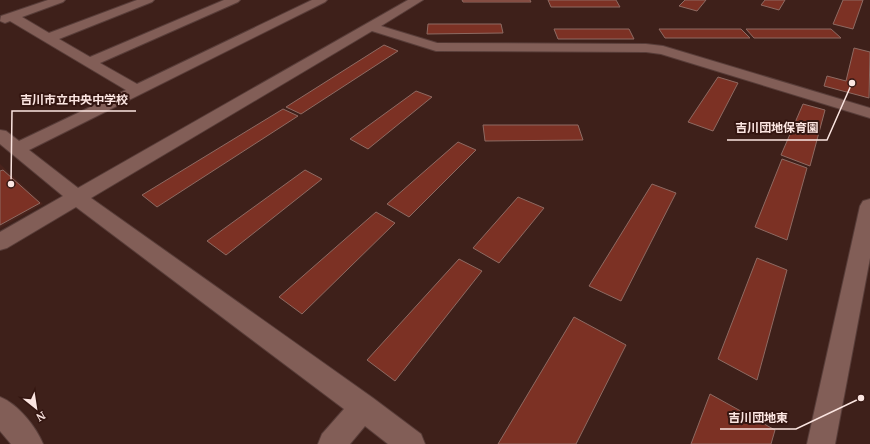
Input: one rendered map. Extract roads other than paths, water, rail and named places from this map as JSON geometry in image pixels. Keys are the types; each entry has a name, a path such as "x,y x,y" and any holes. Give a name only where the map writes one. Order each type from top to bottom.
{"street":[{"path":"6,19 59,0"},
{"path":"49,38 148,0"},
{"path":"90,62 234,0"},
{"path":"17,149 321,0"},
{"path":"389,0 412,3"},
{"path":"0,242 412,3"},
{"path":"6,19 49,38 137,90"},
{"path":"371,26 436,47 646,48 663,50 870,112"},
{"path":"0,135 76,197 363,407 411,444"},
{"path":"821,444 870,206"},
{"path":"332,444 363,407"},
{"path":"0,410 29,444"}],"place":[{"name":"吉川団地保育園","path":"852,83"},
{"name":"吉川市立中央中学校","path":"11,184"},
{"name":"吉川団地東","path":"861,398"}]}
